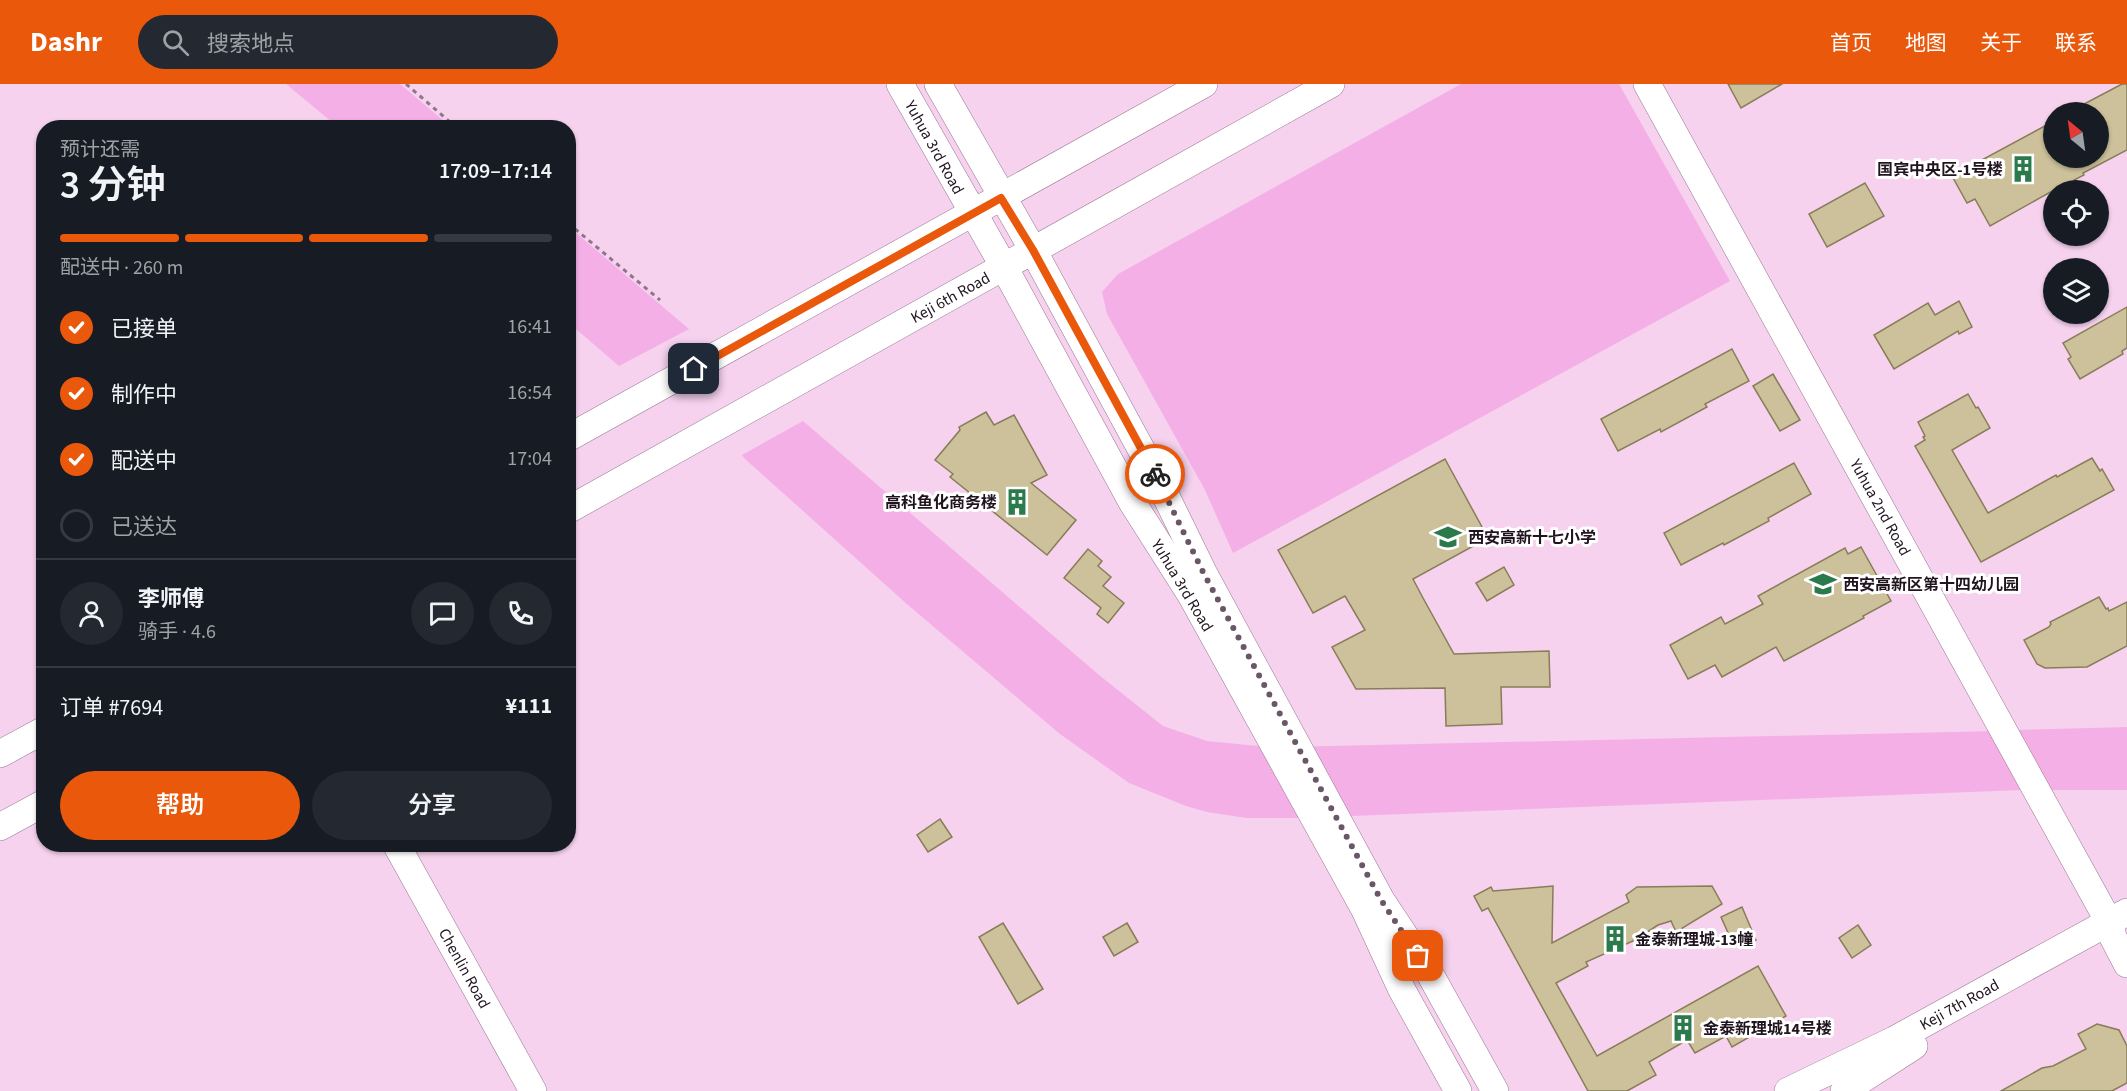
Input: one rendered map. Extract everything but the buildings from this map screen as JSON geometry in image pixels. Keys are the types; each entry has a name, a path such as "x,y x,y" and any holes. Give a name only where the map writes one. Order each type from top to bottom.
{"street":[{"name":"Yuhua 3rd Road","path":"900,84 1004,267 1132,502 1191,596 1354,889 1402,990 1458,1091"},
{"name":"Yuhua 3rd Road","path":"938,84 1001,198 1033,250 1160,484 1204,574 1381,900 1430,974 1495,1091"},
{"path":"576,434 1204,84"},
{"name":"Keji 6th Road","path":"576,506 1331,84"},
{"name":"Yuhua 2nd Road","path":"1647,84 2119,925 2127,964"},
{"path":"0,754 36,734"},
{"path":"0,827 36,807"},
{"name":"Chenlin Road","path":"400,852 534,1091"},
{"name":"Keji 7th Road","path":"1788,1091 1894,1040 2119,925"},
{"name":"Keji 7th Road","path":"1844,1091 1905,1051 2119,925"}],"path":[{"path":"406,84 448,120"},
{"path":"576,230 660,300"}],"shaded area":[{"path":"286,84 400,84 443,120 330,120"},
{"path":"1461,84 1619,84 1730,281 1233,553 1205,490 1107,314 1102,292 1118,274"},
{"path":"576,233 689,329 619,366 576,329"},
{"path":"803,421 1099,675 1163,726 1207,741 1268,747 1306,818 1246,818 1186,806 1129,783 1060,734 908,605 742,455"},
{"path":"2127,727 2127,790 2041,790 2015,730"},
{"path":"1996,731 2021,790 1326,817 1287,747"}],"way so far":[{"path":"1155,474 1204,574 1381,900 1418,956"}],"place":[{"name":"国宾中央区-1号楼","path":"2023,169"},
{"name":"高科鱼化商务楼","path":"1017,502"},
{"name":"西安高新十七小学","path":"1448,537"},
{"name":"西安高新区第十四幼儿园","path":"1823,584"},
{"name":"金泰新理城-13幢","path":"1615,939"},
{"name":"金泰新理城14号楼","path":"1683,1028"}],"route":[{"path":"694,369 1001,198 1033,250 1155,474"}]}
